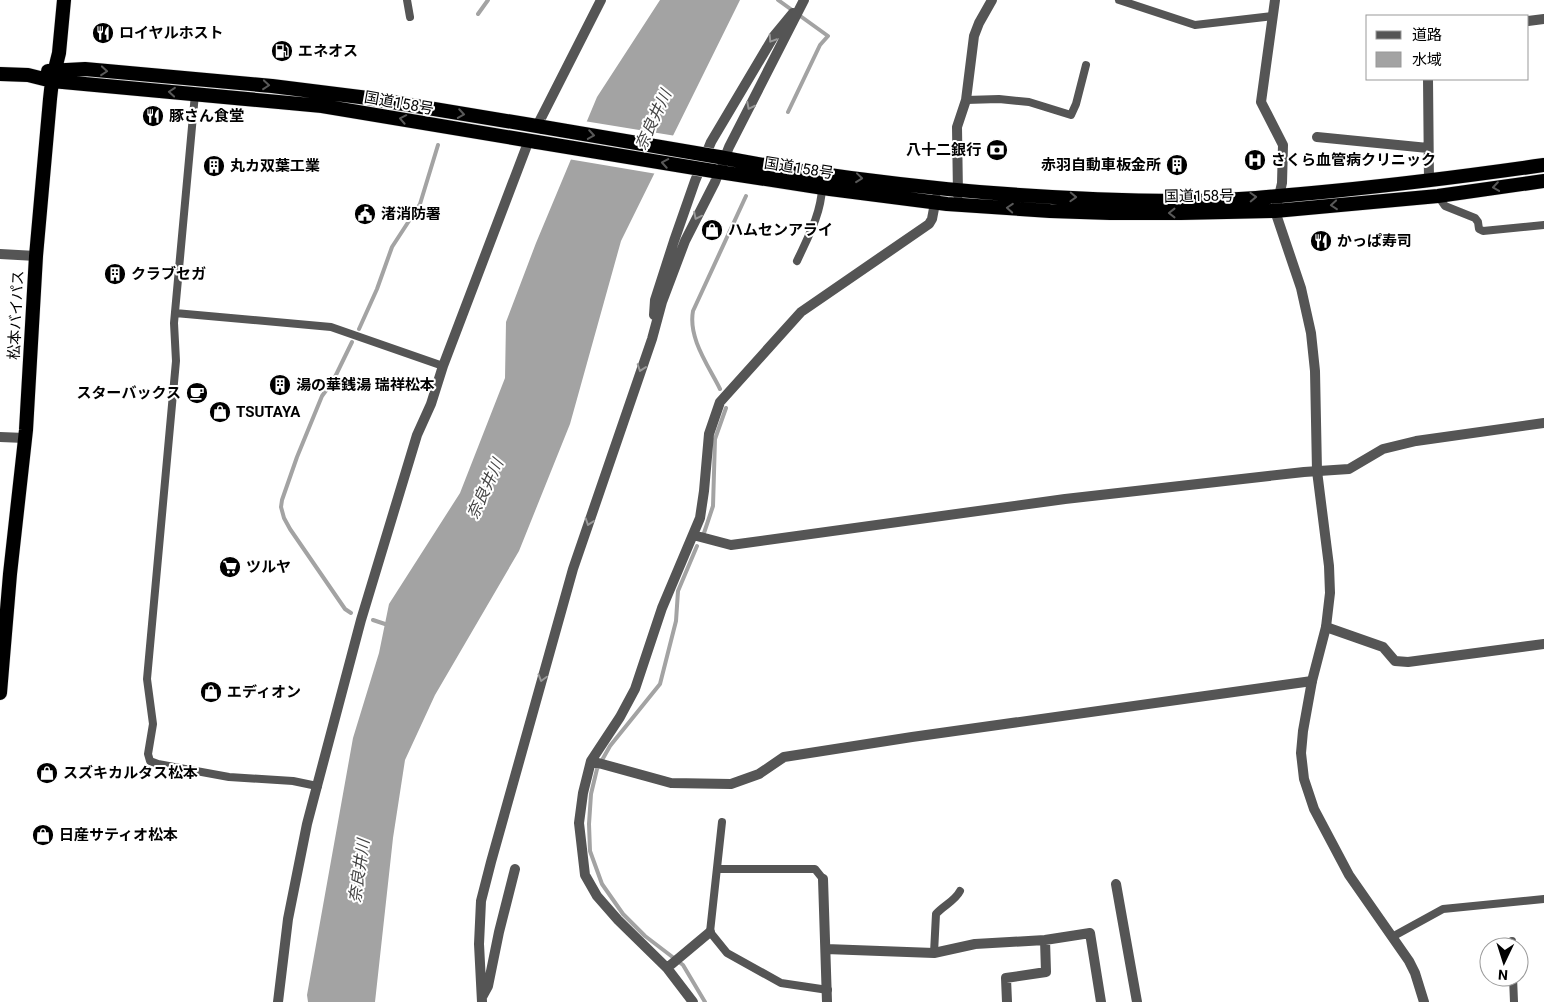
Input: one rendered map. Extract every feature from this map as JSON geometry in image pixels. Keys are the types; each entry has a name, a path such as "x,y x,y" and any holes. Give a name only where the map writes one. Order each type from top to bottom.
{"highway":[{"name":"松本バイパス","path":"0,693 10,574 25,438 36,256 54,75 59,53 64,0"},
{"name":"国道158号","path":"54,75 85,70 272,86 368,98 834,176 959,189 1067,196 1180,201 1279,196 1429,182 1544,165"},
{"path":"0,74 54,75"},
{"name":"国道158号","path":"54,75 195,94 330,107 716,172 822,188 958,205 1110,213 1275,211 1438,196 1544,181"}],"street":[{"path":"958,205 958,127 966,100 974,36 979,22 992,0"},
{"path":"1275,0 1261,102 1284,145 1282,183 1275,211 1301,288 1311,333 1315,371 1317,471 1329,566 1330,593 1326,627 1312,681 1303,731 1301,753 1304,779 1314,809 1349,875 1392,936 1415,973 1424,1002"},
{"path":"540,127 597,1"},
{"path":"482,999 479,944 481,901 573,569 684,241 722,157 803,1"},
{"path":"652,339 655,300 695,181 711,142 774,36 803,1"},
{"path":"1529,21 1544,19"},
{"path":"1428,80 1429,182"},
{"path":"1316,138 1428,148"},
{"path":"278,1002 288,919 307,824 364,611 417,435 431,404 443,366 533,141"},
{"path":"693,1002 667,968 618,920 598,896 585,875 579,823 583,794 591,762 620,717 635,689 662,608 700,518 709,434 720,402 801,312 929,224 936,203 938,187"},
{"path":"0,254 36,256"},
{"path":"693,535 731,544 1065,499 1349,469 1383,449 1416,441 1544,423"},
{"path":"0,437 25,438"},
{"path":"1326,627 1383,647 1395,661 1408,662 1544,644"},
{"path":"591,762 671,783 731,784 759,774 784,757 1312,681"},
{"path":"482,999 488,986 515,869"},
{"path":"823,879 827,1002"},
{"path":"1116,884 1137,1002"},
{"path":"667,968 710,932"},
{"path":"826,949 934,953 975,944 1045,940 1090,933 1101,1002"},
{"path":"1007,1002 1006,978 1046,972 1045,940"}],"lane":[{"path":"407,0 410,17"},
{"path":"1119,0 1195,25 1273,16"},
{"path":"966,100 999,99 1029,102 1071,115 1076,104 1086,65"},
{"path":"195,94 175,313 176,360 147,679 153,724 148,754 150,761 158,764 229,777 293,781 317,786"},
{"path":"797,261 817,216 822,199 822,188"},
{"path":"1438,196 1445,206 1475,218 1479,229 1483,231 1544,225"},
{"path":"175,313 332,327 443,366"},
{"path":"722,822 710,932 727,953 782,984 828,990"},
{"path":"718,869 815,869 823,879"},
{"path":"934,953 936,914 944,905 956,898 960,891"},
{"path":"1392,936 1443,909 1544,899"},
{"path":"1513,987 1514,1002"}],"water":[{"name":"奈良井川","path":"660,0 740,0 621,241 570,424 519,551 435,695 405,760 393,838 375,1002 308,1002 307,995 353,738 379,653 389,604 460,493 505,378 506,322 536,243 597,97"}],"pier":[{"path":"584,121 676,136 657,174 568,159"}],"waterway":[{"path":"478,14 488,0"},
{"path":"778,0 828,36 820,45 788,112"},
{"path":"359,329 377,289 392,247 420,204 438,145"},
{"path":"720,389 696,341 693,331 693,311 746,196"},
{"path":"351,613 345,609 290,529 281,507 297,457 322,396 333,381 352,342"},
{"path":"704,533 713,506 715,439 726,408"},
{"path":"697,546 678,591 676,621 660,684 610,746 597,769 591,794 589,824 590,851 602,884 623,914 645,936 683,965 705,1002"},
{"path":"373,620 388,625"}],"place":[{"name":"ロイヤルホスト","path":"103,33"},
{"name":"エネオス","path":"282,51"},
{"name":"豚さん食堂","path":"153,116"},
{"name":"八十二銀行","path":"997,150"},
{"name":"さくら血管病クリニック","path":"1255,160"},
{"name":"赤羽自動車板金所","path":"1177,165"},
{"name":"丸カ双葉工業","path":"214,166"},
{"name":"渚消防署","path":"365,214"},
{"name":"ハムセンアライ","path":"712,230"},
{"name":"かっぱ寿司","path":"1321,241"},
{"name":"クラブセガ","path":"115,274"},
{"name":"湯の華銭湯 瑞祥松本","path":"280,385"},
{"name":"スターバックス","path":"197,393"},
{"name":"TSUTAYA","path":"220,412"},
{"name":"ツルヤ","path":"230,567"},
{"name":"エディオン","path":"211,692"},
{"name":"スズキカルタス松本","path":"47,773"},
{"name":"日産サティオ松本","path":"43,835"}]}
